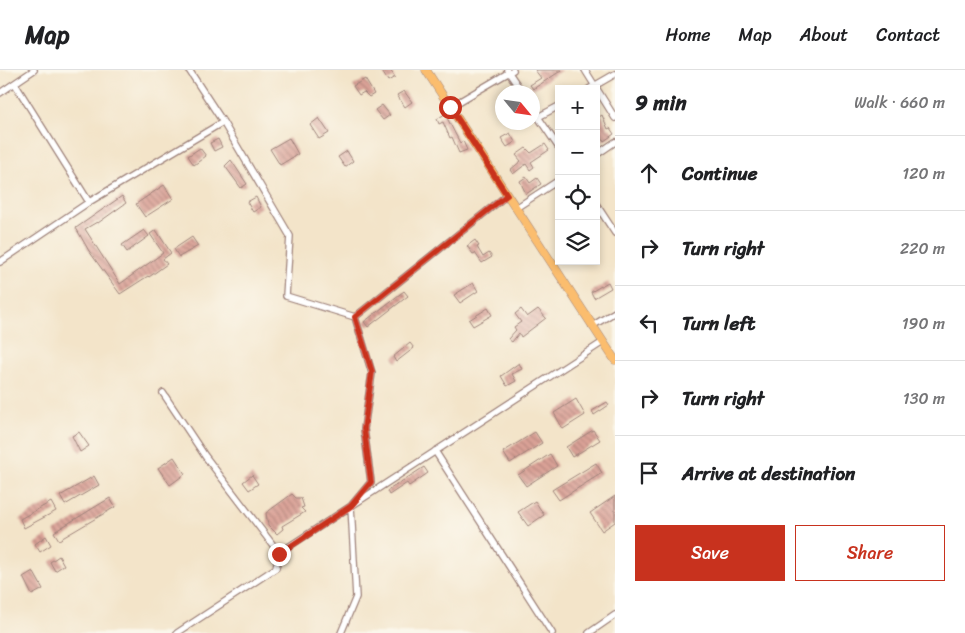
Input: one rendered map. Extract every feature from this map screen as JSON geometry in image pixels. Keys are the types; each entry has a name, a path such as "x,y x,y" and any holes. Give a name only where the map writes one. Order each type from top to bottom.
{"main road":[{"path":"426,70 615,360"}],"street":[{"path":"0,93 33,70"},
{"path":"190,70 290,236 286,296 355,317"},
{"path":"585,70 591,85"},
{"path":"450,107 509,71 518,85"},
{"path":"596,85 615,74"},
{"path":"15,84 89,202"},
{"path":"600,98 615,118"},
{"path":"540,116 555,108"},
{"path":"540,120 555,142"},
{"path":"0,262 89,202 223,122"},
{"path":"600,152 615,142"},
{"path":"516,208 555,183"},
{"path":"355,317 507,195"},
{"path":"600,210 615,233"},
{"path":"592,326 615,312"},
{"path":"341,633 356,597 351,506 371,482 364,429 372,372 355,317"},
{"path":"178,633 276,568 279,554 603,342"},
{"path":"163,393 205,456 279,554"},
{"path":"435,451 552,633"},
{"path":"589,633 615,615"}],"building":[{"path":"381,70 390,70 395,77 388,81"},
{"path":"535,70 562,70 539,85 530,85 541,78"},
{"path":"365,79 374,94 369,97 364,92 359,95 353,86"},
{"path":"404,91 412,102 405,107 397,95"},
{"path":"382,105 390,115 383,120 375,110"},
{"path":"445,114 460,143 463,141 467,150 459,153 443,122 439,124 437,119"},
{"path":"602,115 608,129 610,128 614,134 604,141 600,134 600,116"},
{"path":"319,118 329,133 319,139 310,125"},
{"path":"510,133 515,142 507,147 501,138"},
{"path":"289,138 298,154 280,165 270,149"},
{"path":"218,139 222,147 214,151 210,143"},
{"path":"545,144 549,150 531,162 534,167 530,170 526,164 513,174 510,170 521,161 516,155 526,148 531,153"},
{"path":"200,148 206,156 194,165 188,156"},
{"path":"347,151 353,161 345,167 338,157"},
{"path":"231,160 247,184 241,188 225,166"},
{"path":"526,177 530,183 537,178 541,184 526,194 520,181"},
{"path":"164,185 173,199 145,217 136,204"},
{"path":"122,196 126,203 98,223 85,229 120,284 163,253 150,234 156,230 171,253 163,259 167,264 120,294 89,251 76,228"},
{"path":"256,197 261,207 253,212 247,202"},
{"path":"144,230 149,236 127,252 122,245"},
{"path":"192,237 198,246 179,257 174,249"},
{"path":"475,240 483,257 489,253 492,257 482,263 467,246"},
{"path":"608,282 611,288 594,298 591,292"},
{"path":"473,283 478,291 460,303 454,295"},
{"path":"404,291 408,296 368,327 364,322"},
{"path":"488,308 492,315 473,326 469,320"},
{"path":"521,309 527,317 538,309 546,318 521,337 519,333 512,342 508,339 516,330 514,327 521,322 515,314"},
{"path":"410,343 414,348 396,362 393,357"},
{"path":"519,363 522,369 512,374 516,381 507,386 501,376"},
{"path":"576,399 585,415 563,429 554,413"},
{"path":"607,402 609,405 594,415 592,411"},
{"path":"593,430 600,440 572,457 566,447"},
{"path":"79,432 89,446 80,452 72,436"},
{"path":"535,432 542,443 510,463 503,452"},
{"path":"550,454 557,466 526,486 518,475"},
{"path":"174,457 185,474 170,485 158,468"},
{"path":"596,463 602,473 559,500 552,490"},
{"path":"424,467 428,473 409,486 407,483 389,495 387,491"},
{"path":"252,475 258,484 249,490 243,482"},
{"path":"94,476 99,485 65,505 60,496"},
{"path":"292,494 296,498 301,498 304,507 301,508 305,512 282,526 283,529 277,534 268,525 266,513"},
{"path":"615,496 615,522 602,531 590,513"},
{"path":"110,498 115,507 59,540 54,532"},
{"path":"535,501 544,515 528,526 518,512"},
{"path":"51,502 56,511 24,528 20,519"},
{"path":"46,536 51,545 40,552 35,544"},
{"path":"59,556 64,565 55,571 50,562"},
{"path":"33,571 43,589 32,595 23,577"}],"route":[{"path":"279,554 351,506 371,482 364,429 372,372 355,317 507,195 450,107"}]}
